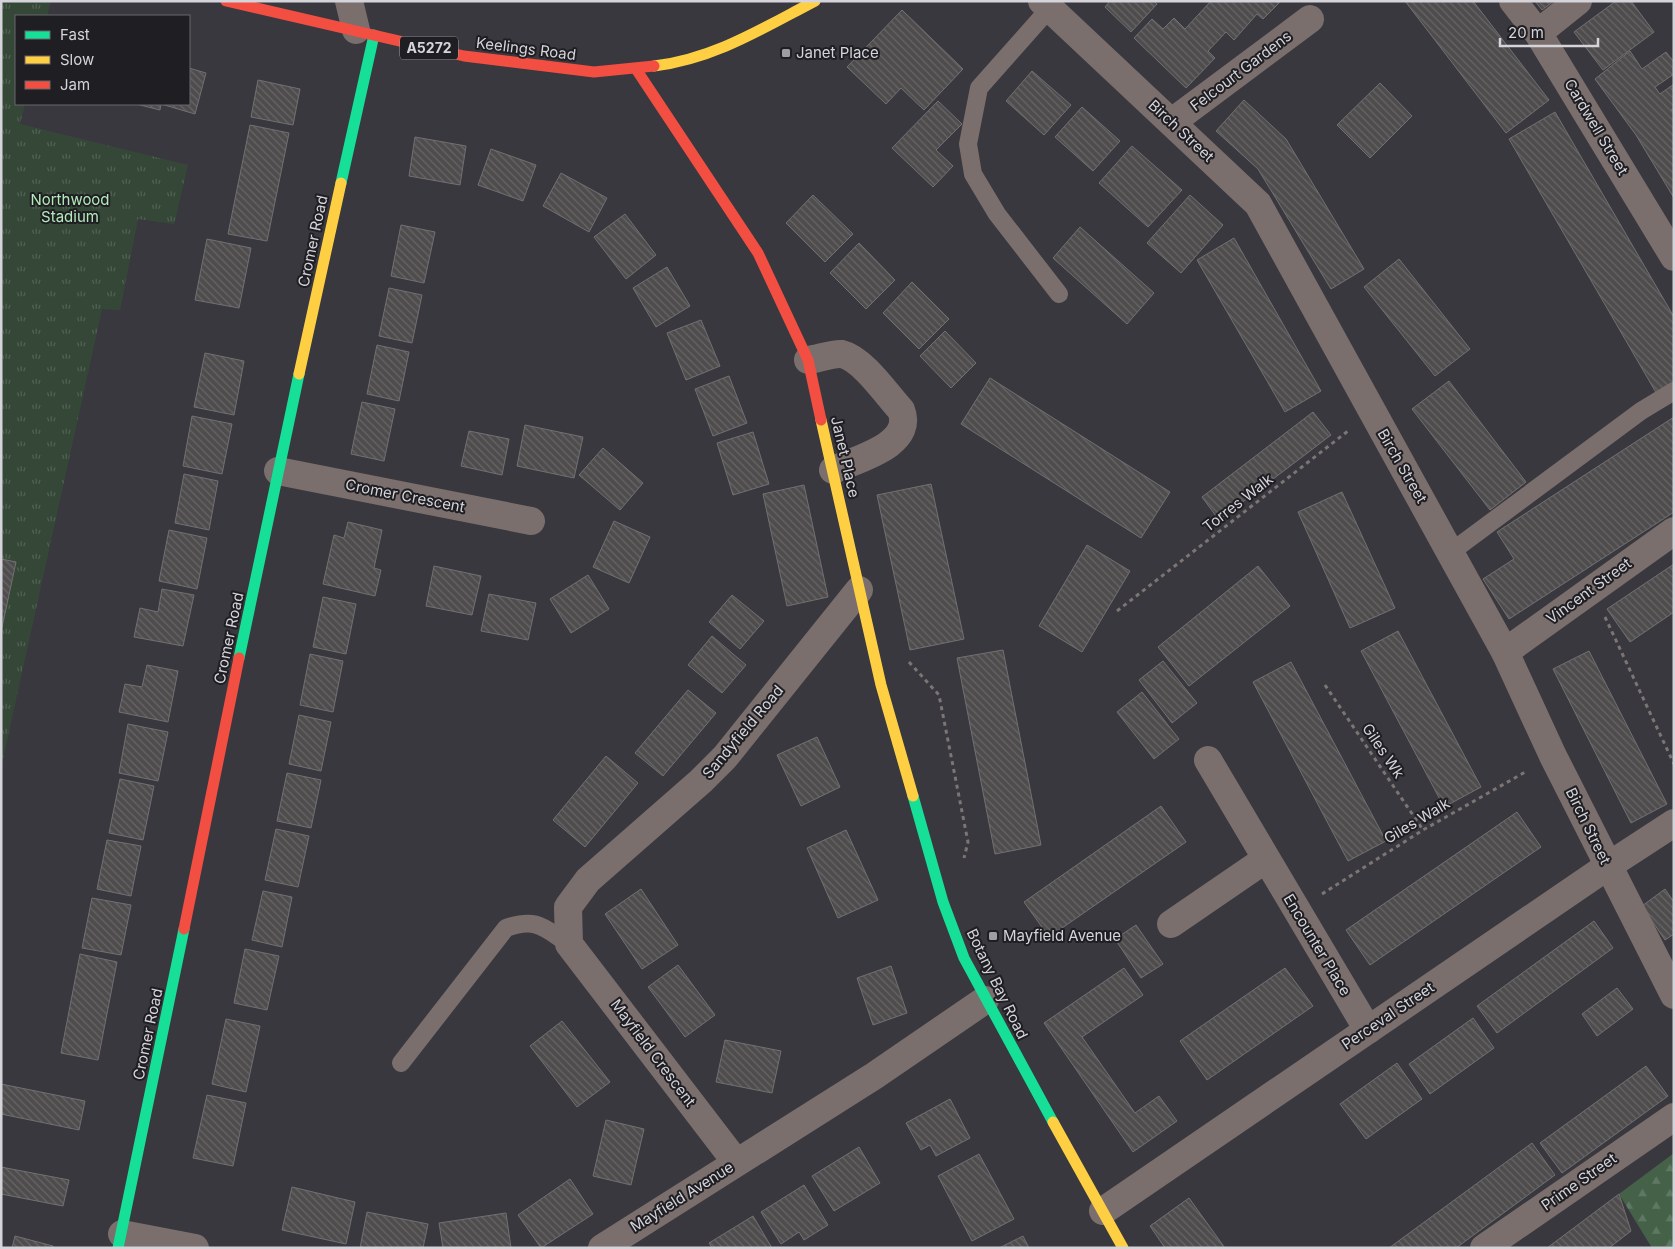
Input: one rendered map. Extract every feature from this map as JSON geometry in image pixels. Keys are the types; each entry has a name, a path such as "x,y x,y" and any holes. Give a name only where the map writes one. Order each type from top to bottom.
{"street":[{"name":"Keelings Road","path":"226,1 274,6 365,32 464,56 594,72 680,63 728,47 815,1"},
{"path":"349,1 365,32"},
{"name":"Cardwell Street","path":"1513,1 1538,33 1674,256"},
{"path":"1538,33 1578,1"},
{"name":"Birch Street","path":"1045,5 1258,204 1451,552 1504,652 1553,756 1674,995"},
{"name":"Felcourt Gardens","path":"1172,122 1310,19"},
{"name":"Cromer Road","path":"120,1241 278,471 365,32"},
{"name":"Janet Place","path":"636,69 758,253 808,360 881,685"},
{"path":"808,360 842,354 855,361 865,369 901,410 904,417 902,430 894,441 884,448 833,470"},
{"name":"Cromer Crescent","path":"278,471 531,521"},
{"name":"Vincent Street","path":"1504,652 1674,531"},
{"name":"Sandyfield Road","path":"569,944 568,907 588,880 695,787 725,757 859,590"},
{"name":"Botany Bay Road","path":"881,685 943,902 964,958 985,1000 1123,1248"},
{"name":"Encounter Place","path":"1208,760 1368,1030"},
{"name":"Perceval Street","path":"1103,1211 1608,866 1674,823"},
{"path":"1171,924 1266,859"},
{"name":"Mayfield Crescent","path":"569,944 736,1162"},
{"name":"Mayfield Avenue","path":"602,1248 872,1076 985,1000"},
{"name":"Prime Street","path":"1484,1248 1674,1116"},
{"path":"120,1241 194,1248"}],"lane":[{"path":"1045,5 979,88 968,144 973,174 997,214 1059,294"},
{"path":"1451,552 1641,411 1674,391"},
{"path":"401,1063 506,928 527,922 541,926 569,944"}],"path":[{"name":"Torres Walk","path":"1117,611 1372,412"},
{"path":"1592,589 1674,764"},
{"path":"905,658 939,695 968,842 963,860"},
{"name":"Giles Wk","path":"1325,685 1423,830"},
{"name":"Giles Walk","path":"1296,911 1423,830 1553,756"}],"green space":[{"name":"Northwood Stadium","path":"1,1 51,1 47,15 15,15 15,105 25,105 20,124 188,165 174,224 138,219 120,310 102,309 1,768"},
{"path":"1674,1153 1674,1248 1652,1248 1619,1194"}],"building":[{"path":"1110,1 1154,1 1157,4 1131,32 1105,7"},
{"path":"1211,1 1281,1 1263,19 1257,14 1234,40 1226,32 1208,51 1215,58 1186,88 1134,38 1152,19 1163,29 1174,18 1185,29"},
{"path":"1405,1 1473,1 1549,100 1506,133"},
{"path":"1535,1 1554,1 1542,10"},
{"path":"1616,1 1631,1 1654,32 1603,70 1574,32"},
{"path":"902,10 963,69 924,110 901,88 886,104 847,67"},
{"path":"1630,51 1642,69 1666,52 1674,62 1674,74 1655,87 1660,94 1674,84 1674,108 1671,110 1674,111 1674,198 1636,135 1595,79"},
{"path":"190,68 206,73 195,114 164,105 190,105"},
{"path":"1032,71 1071,105 1044,135 1006,101"},
{"path":"258,80 300,89 293,125 251,117"},
{"path":"1380,83 1412,116 1370,158 1337,125"},
{"path":"1244,100 1286,139 1364,269 1331,289 1258,169 1216,131"},
{"path":"938,101 962,124 936,150 953,166 933,187 892,148"},
{"path":"140,105 161,105 160,110"},
{"path":"1082,107 1120,141 1093,171 1055,137"},
{"path":"1555,112 1674,317 1674,387 1658,396 1509,139"},
{"path":"250,125 289,133 267,241 228,234"},
{"path":"415,137 466,146 460,185 409,176"},
{"path":"1132,146 1182,190 1148,227 1099,183"},
{"path":"491,149 536,165 523,201 478,185"},
{"path":"561,173 607,198 589,232 543,206"},
{"path":"813,195 853,234 825,262 786,223"},
{"path":"1190,195 1223,225 1181,273 1147,243"},
{"path":"625,214 656,255 626,279 594,237"},
{"path":"401,225 435,232 424,283 391,276"},
{"path":"1080,227 1154,293 1127,324 1053,258"},
{"path":"1234,238 1321,391 1285,412 1197,260"},
{"path":"207,239 251,248 239,308 195,300"},
{"path":"859,243 895,280 866,309 830,273"},
{"path":"1399,259 1470,349 1435,376 1364,287"},
{"path":"667,267 690,306 656,327 633,288"},
{"path":"912,282 949,319 919,349 883,313"},
{"path":"389,288 422,295 412,343 379,336"},
{"path":"701,320 720,366 686,380 667,333"},
{"path":"945,331 976,363 951,388 920,356"},
{"path":"377,345 409,352 399,401 367,394"},
{"path":"205,353 244,361 234,415 194,407"},
{"path":"729,376 747,423 713,436 695,389"},
{"path":"990,378 1170,492 1141,538 961,424"},
{"path":"1449,381 1526,482 1490,510 1412,409"},
{"path":"362,402 395,409 384,461 351,454"},
{"path":"1313,412 1331,435 1219,520 1202,497"},
{"path":"192,416 232,424 222,474 183,466"},
{"path":"1674,417 1674,512 1509,619 1483,579 1514,559 1497,532"},
{"path":"525,425 583,437 574,478 517,466"},
{"path":"469,431 509,439 502,475 461,466"},
{"path":"753,432 769,484 733,495 717,443"},
{"path":"603,448 643,483 620,510 579,475"},
{"path":"184,474 218,481 209,530 175,523"},
{"path":"931,484 964,639 910,650 877,495"},
{"path":"804,485 828,597 787,606 763,494"},
{"path":"1342,492 1395,608 1350,628 1298,512"},
{"path":"614,521 650,537 629,583 593,567"},
{"path":"348,522 382,530 374,568 381,570 375,596 323,584 334,535 344,538"},
{"path":"169,530 207,538 197,589 159,581"},
{"path":"1087,545 1130,571 1082,652 1039,626"},
{"path":"1,559 16,562 1,632"},
{"path":"1674,564 1674,612 1630,642 1607,609"},
{"path":"434,566 481,576 472,615 426,606"},
{"path":"1258,566 1290,606 1189,686 1158,647"},
{"path":"588,575 609,609 571,633 550,599"},
{"path":"162,589 194,595 183,646 134,637 140,608 158,612"},
{"path":"489,594 536,603 528,640 481,631"},
{"path":"732,595 764,621 740,649 709,622"},
{"path":"323,597 356,604 346,654 313,647"},
{"path":"1398,631 1481,787 1444,807 1361,651"},
{"path":"712,636 746,665 722,693 688,665"},
{"path":"1003,650 1041,845 995,854 957,658"},
{"path":"1589,651 1667,804 1631,823 1553,669"},
{"path":"310,654 343,661 333,712 300,705"},
{"path":"1163,661 1197,703 1172,723 1139,680"},
{"path":"1291,662 1386,841 1348,861 1253,682"},
{"path":"147,665 178,671 168,722 119,712 125,684 142,687"},
{"path":"688,690 716,713 663,776 635,753"},
{"path":"1142,692 1179,739 1154,759 1117,712"},
{"path":"299,715 331,722 321,771 289,764"},
{"path":"128,724 168,732 158,781 119,773"},
{"path":"817,737 840,787 801,806 777,755"},
{"path":"606,756 638,783 585,847 553,820"},
{"path":"287,773 321,780 311,828 277,821"},
{"path":"120,779 154,786 143,840 109,833"},
{"path":"1161,806 1186,842 1049,937 1024,902"},
{"path":"1517,812 1541,847 1370,965 1346,930"},
{"path":"276,829 309,836 298,887 265,880"},
{"path":"846,830 878,900 838,918 807,848"},
{"path":"107,840 141,846 131,896 97,889"},
{"path":"641,889 678,945 642,969 605,914"},
{"path":"1665,889 1674,902 1674,934 1665,940 1642,906"},
{"path":"263,891 292,897 282,947 252,940"},
{"path":"92,898 131,905 121,955 82,948"},
{"path":"1594,921 1613,948 1497,1033 1477,1006"},
{"path":"1136,925 1163,964 1141,978 1115,939"},
{"path":"245,949 279,956 267,1010 234,1003"},
{"path":"80,954 117,962 98,1060 61,1053"},
{"path":"678,965 715,1015 685,1037 648,987"},
{"path":"891,966 907,1013 873,1025 857,978"},
{"path":"1124,968 1143,995 1082,1037 1135,1113 1159,1096 1177,1121 1133,1152 1044,1023"},
{"path":"1285,968 1313,1006 1207,1080 1180,1041"},
{"path":"1617,988 1633,1009 1597,1036 1582,1014"},
{"path":"1473,1018 1494,1048 1430,1094 1409,1064"},
{"path":"226,1019 260,1026 246,1092 212,1084"},
{"path":"562,1021 610,1082 577,1107 530,1046"},
{"path":"725,1040 781,1051 772,1093 716,1082"},
{"path":"1397,1063 1422,1099 1366,1139 1340,1104"},
{"path":"1646,1066 1668,1096 1562,1173 1540,1143"},
{"path":"1,1084 85,1101 79,1130 1,1114"},
{"path":"207,1095 246,1103 233,1166 193,1158"},
{"path":"950,1099 970,1138 936,1156 930,1145 921,1150 906,1123"},
{"path":"606,1120 644,1129 631,1185 593,1176"},
{"path":"1532,1143 1555,1175 1456,1248 1389,1248"},
{"path":"859,1147 880,1183 834,1211 812,1176"},
{"path":"979,1154 1014,1219 972,1241 938,1176"},
{"path":"1,1167 69,1180 63,1206 1,1194"},
{"path":"570,1179 593,1214 541,1248 518,1215"},
{"path":"804,1185 828,1225 804,1240 799,1232 781,1244 761,1212"},
{"path":"292,1187 355,1202 346,1244 282,1230"},
{"path":"1619,1194 1631,1231 1609,1248 1547,1248"},
{"path":"1189,1198 1225,1248 1165,1248 1150,1226"},
{"path":"367,1212 428,1224 423,1248 360,1248"},
{"path":"506,1213 511,1248 443,1248 439,1223"},
{"path":"753,1216 772,1248 712,1248 709,1243"},
{"path":"15,1236 53,1246 53,1248 12,1248"},
{"path":"1023,1236 1029,1248 999,1248"}],"traffic: fast":[{"path":"341,183 374,35"},
{"path":"239,658 299,374"},
{"path":"913,796 943,902 964,958 1053,1122"},
{"path":"118,1248 184,929"}],"traffic: slow":[{"path":"654,66 697,57 738,41 815,1"},
{"path":"299,374 341,183"},
{"path":"821,420 881,685 913,796"},
{"path":"1053,1122 1123,1248"}],"traffic: jam":[{"path":"226,1 464,56 594,72 654,66"},
{"path":"636,69 758,253 808,360 821,420"},
{"path":"184,929 239,658"}],"place":[{"name":"Janet Place","path":"786,53"},
{"name":"Mayfield Avenue","path":"993,936"}]}
